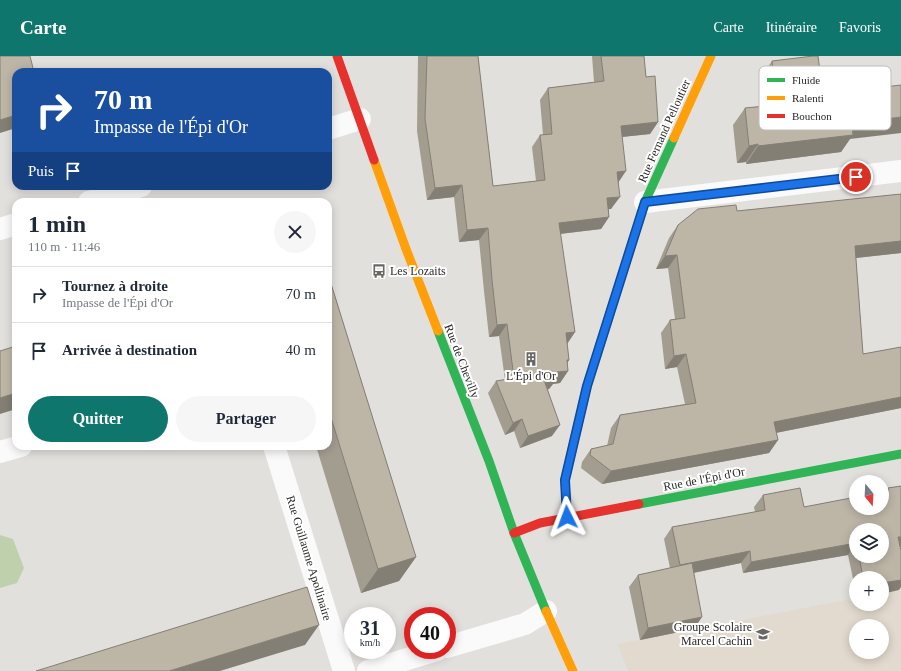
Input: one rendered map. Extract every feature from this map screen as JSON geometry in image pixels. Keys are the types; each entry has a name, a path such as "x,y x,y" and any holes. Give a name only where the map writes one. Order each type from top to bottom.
{"street":[{"name":"Rue de Chevilly","path":"337,56 406,249 489,461 514,533 546,611 573,671"},
{"name":"Rue Fernand Pelloutier","path":"567,517 565,480 587,386 645,202 711,56"},
{"path":"332,128 360,119"},
{"path":"645,202 901,171"},
{"path":"109,198 133,193"},
{"path":"0,229 12,225"},
{"path":"0,452 12,449"},
{"name":"Rue Guillaume Apollinaire","path":"275,450 344,671"},
{"name":"Rue de l'Épi d'Or","path":"514,533 540,523 567,517 901,454"},
{"path":"456,644 524,624 546,611"},
{"path":"368,671 407,659"}],"shaded area":[{"name":"Groupe Scolaire Marcel Cachin","path":"901,590 901,671 628,671 617,644 849,599 849,611 889,611 889,593"}],"green space":[{"path":"0,535 13,539 24,568 17,583 0,588"}],"building":[{"path":"0,56 30,56 33,68 12,68 12,116 0,120"},
{"path":"427,56 478,56 493,186 545,180 540,135 552,134 548,88 604,81 601,56 644,56 646,77 655,76 658,122 621,126 626,171 617,172 620,197 607,198 609,217 559,223 575,332 566,333 569,360 567,360 568,371 557,372 557,377 544,380 560,425 528,436 522,419 513,423 496,381 514,378 507,324 497,325 488,228 467,230 462,185 435,188 425,119"},
{"path":"818,56 819,66 773,66 772,61"},
{"path":"901,85 901,117 891,118 891,86"},
{"path":"759,107 759,130 853,130 853,135 749,146 745,108"},
{"path":"901,194 901,241 855,246 863,354 901,347 901,397 774,422 778,440 611,471 590,455 591,449 613,444 620,415 696,403 686,354 674,356 670,320 685,318 677,255 665,256 678,225 698,209 736,205 737,211"},
{"path":"332,287 416,557 378,569 332,421"},
{"path":"12,347 12,394 0,398 0,351"},
{"path":"901,486 901,537 898,537 901,551 901,580 889,582 889,571 862,571 860,563 889,563 889,523 849,523 849,544 751,562 750,551 680,565 672,527 765,510 763,495 800,488 804,507 849,498 849,515 889,515 889,488"},
{"path":"692,563 702,617 648,628 638,575"},
{"path":"307,587 319,625 169,671 36,671"}],"traffic: fast":[{"path":"567,517 565,480 587,386 645,202 674,138"},
{"path":"438,331 489,461 514,533 546,611"},
{"path":"639,504 901,454"}],"traffic: slow":[{"path":"674,138 711,56"},
{"path":"374,160 406,249 438,331"},
{"path":"546,611 573,671"}],"traffic: jam":[{"path":"337,56 374,160"},
{"path":"514,533 540,523 639,504"}],"place":[{"name":"Les Lozaits","path":"379,271"},
{"name":"L'Épi d'Or","path":"531,359"},
{"name":"Groupe Scolaire Marcel Cachin","path":"763,634"}],"route":[{"path":"567,517 565,480 587,386 645,202 856,177"}]}
